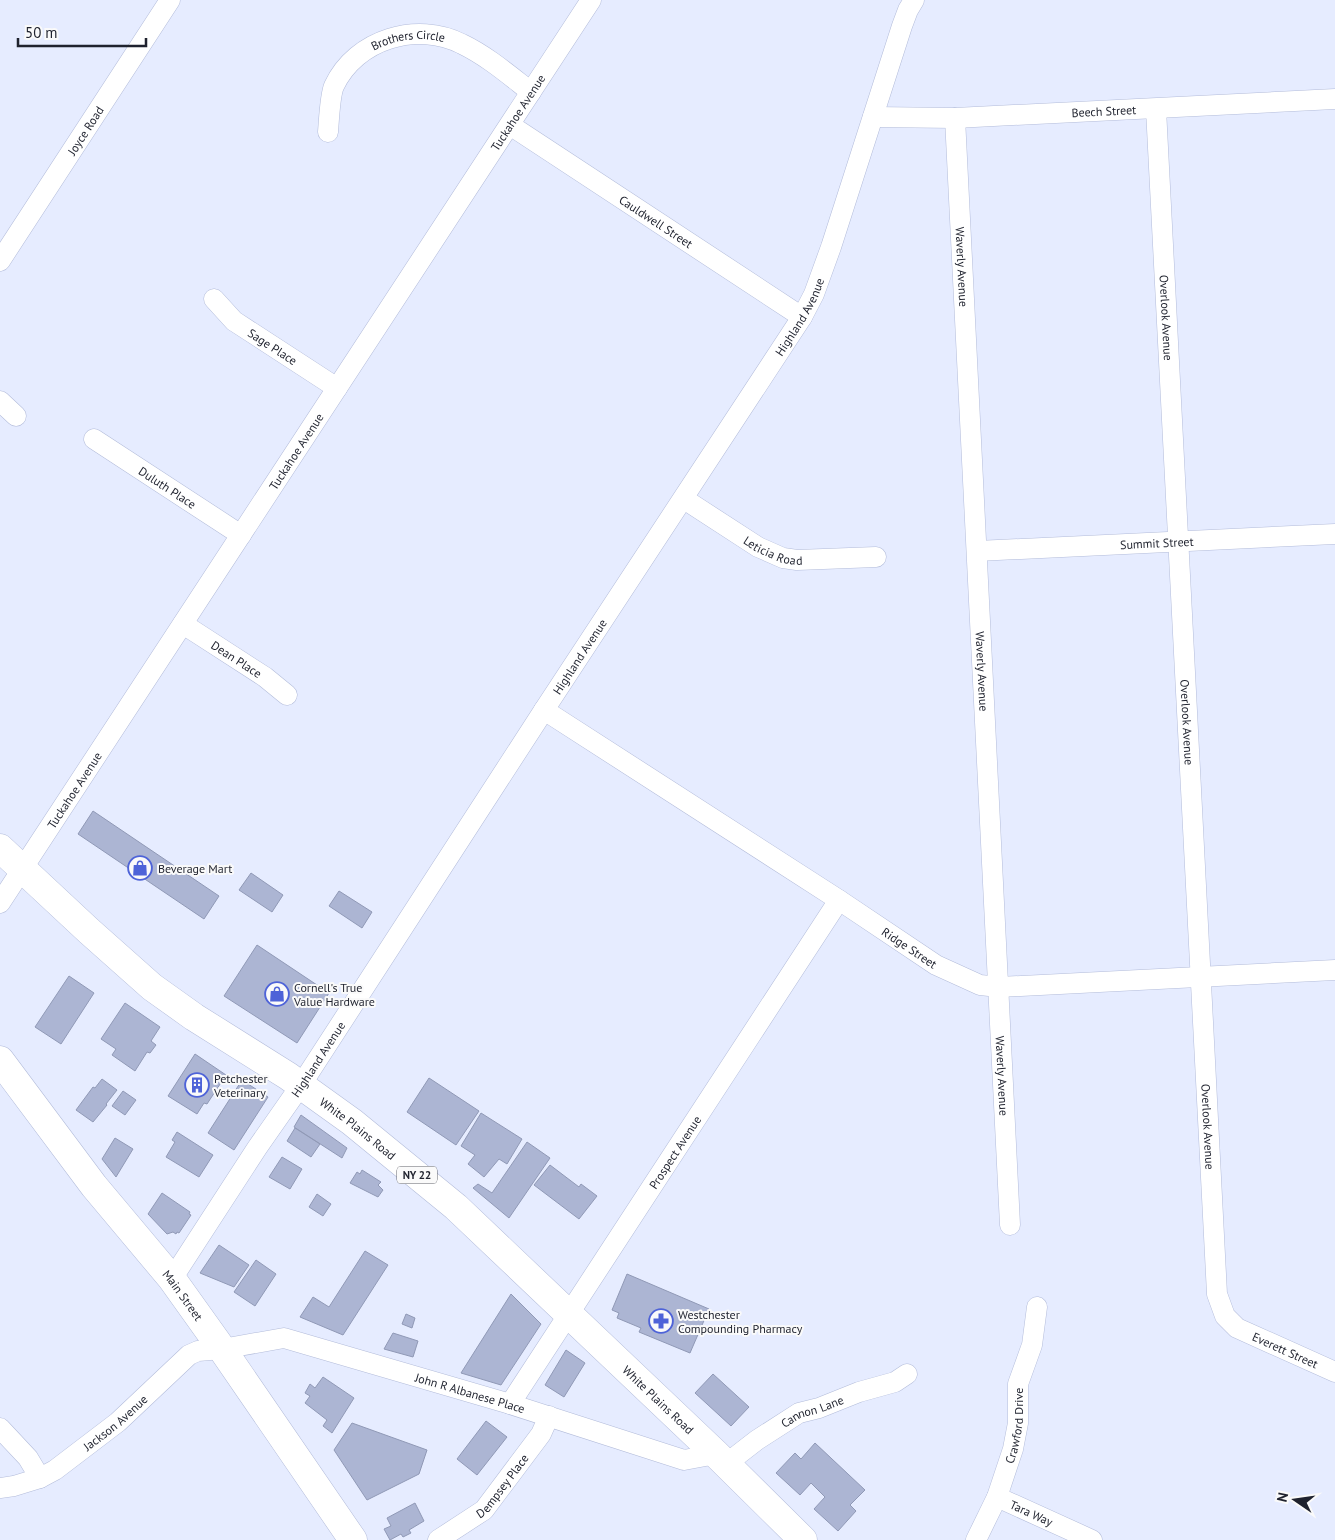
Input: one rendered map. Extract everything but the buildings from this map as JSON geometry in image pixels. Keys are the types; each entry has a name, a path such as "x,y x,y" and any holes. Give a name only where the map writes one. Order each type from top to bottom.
{"main road":[{"name":"White Plains Road","path":"0,848 88,931 152,987 194,1017 301,1085 352,1122 456,1207 721,1459 803,1540"},
{"name":"Main Street","path":"0,1060 94,1186 172,1279 222,1349 346,1536"}],"street":[{"name":"Joyce Road","path":"0,261 170,0"},
{"name":"Tuckahoe Avenue","path":"0,903 591,0"},
{"name":"Highland Avenue","path":"172,1279 257,1148 301,1085 802,317 814,294 831,246 902,26 914,0"},
{"name":"Brothers Circle","path":"328,132 334,87 348,66 368,48 392,38 415,33 438,35 462,43 489,60 531,92"},
{"name":"Beech Street","path":"873,117 955,118 1335,100"},
{"name":"Overlook Avenue","path":"1156,109 1217,1294 1225,1316 1237,1328"},
{"name":"Waverly Avenue","path":"955,118 1010,1225"},
{"name":"Cauldwell Street","path":"510,125 802,317"},
{"name":"Sage Place","path":"214,299 234,321 337,388"},
{"path":"0,401 16,416"},
{"name":"Duluth Place","path":"94,439 241,535"},
{"name":"Leticia Road","path":"684,499 758,547 783,558 797,560 876,557"},
{"name":"Summit Street","path":"977,551 1335,534"},
{"name":"Dean Place","path":"183,624 265,677 287,696"},
{"name":"Ridge Street","path":"544,710 936,965 980,985 999,987 1335,970"},
{"name":"Prospect Avenue","path":"510,1404 838,900"},
{"name":"Crawford Drive","path":"976,1540 997,1496 1013,1449 1018,1423 1018,1384 1032,1345 1036,1307"},
{"name":"Everett Street","path":"1237,1328 1335,1372"},
{"name":"John R Albanese Place","path":"222,1349 284,1338 510,1404 684,1460 721,1459"},
{"name":"Jackson Avenue","path":"0,1488 40,1478 55,1470 118,1422 189,1356 198,1351 222,1349"},
{"name":"Cannon Lane","path":"721,1459 751,1444 799,1413 894,1382 907,1374"},
{"name":"Dempsey Place","path":"438,1540 484,1510 541,1434 548,1416"},
{"path":"0,1428 28,1458 40,1478"},
{"name":"Tara Way","path":"997,1496 1092,1540"}],"place":[{"name":"Beverage Mart","path":"140,868"},
{"name":"Cornell's True Value Hardware","path":"277,994"},
{"name":"Petchester Veterinary","path":"197,1085"},
{"name":"Westchester Compounding Pharmacy","path":"661,1321"}]}
